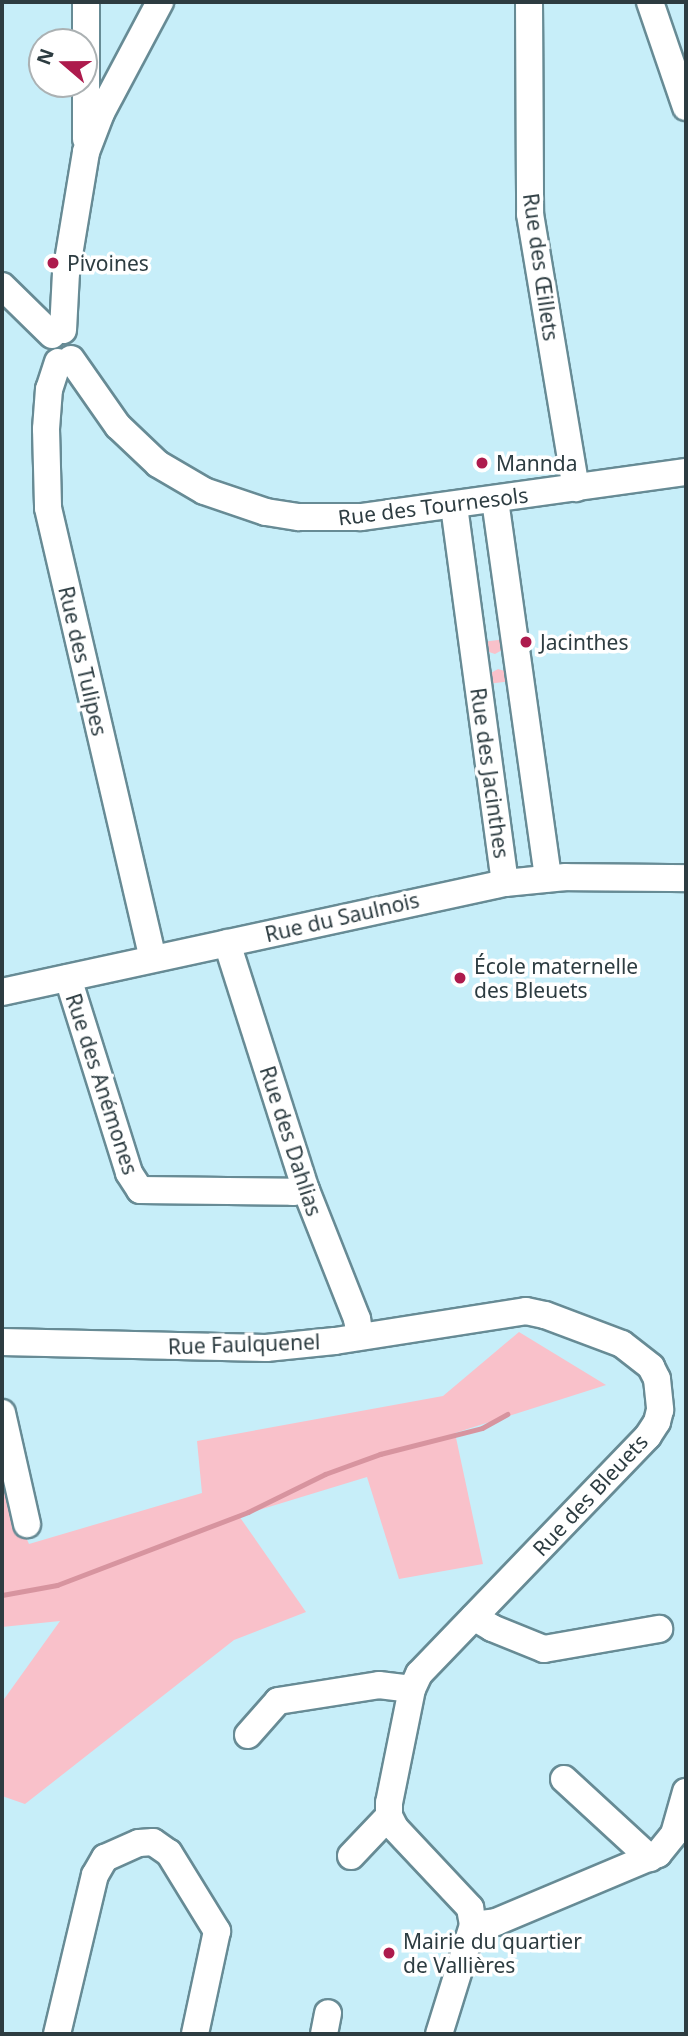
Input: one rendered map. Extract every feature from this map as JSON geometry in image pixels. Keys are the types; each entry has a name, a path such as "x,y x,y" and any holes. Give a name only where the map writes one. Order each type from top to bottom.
{"street":[{"path":"64,361 51,348 58,332 86,152 86,2"},
{"path":"86,152 101,113 160,2"},
{"name":"Rue des Œillets","path":"529,2 530,214 576,488"},
{"path":"650,2 686,107"},
{"path":"2,286 58,332"},
{"name":"Rue des Tournesols","path":"64,361 118,426 158,464 182,480 229,501 266,512 336,519 454,506 686,472"},
{"name":"Rue des Tulipes","path":"64,361 49,389 48,508 153,958"},
{"name":"Rue des Jacinthes","path":"495,500 548,878"},
{"name":"Rue des Jacinthes","path":"454,506 505,883"},
{"name":"Rue des Jacinthes","path":"475,664 517,658"},
{"name":"Rue du Saulnois","path":"2,992 505,883 548,878 686,878"},
{"name":"Rue des Dahlias","path":"227,943 306,1190 357,1319 360,1336"},
{"name":"Rue des Anémones","path":"68,978 129,1173 140,1190 306,1190"},
{"name":"Rue Faulquenel","path":"2,1342 266,1348 526,1311"},
{"name":"Rue des Bleuets","path":"389,1816 389,1803 412,1689 419,1675 648,1436 657,1422 660,1410 657,1379 640,1356 609,1339 545,1315 526,1311"},
{"path":"2,1413 27,1524"},
{"path":"474,1617 492,1628 544,1649 659,1629"},
{"path":"248,1735 278,1701 379,1685 412,1689"},
{"path":"564,1779 578,1789 650,1858"},
{"path":"474,1925 496,1922 650,1858 665,1848 674,1834 686,1792"},
{"path":"351,1856 389,1816 395,1828 470,1909 474,1925 439,2034"},
{"path":"57,2034 95,1875 105,1858 139,1843 152,1842 169,1853 217,1931 195,2034"}],"shaded area":[{"path":"506,639 504,649 495,654 486,651 482,642"},
{"path":"498,669 508,672 512,681 487,684 489,674"},
{"path":"519,1332 606,1385 455,1433 483,1564 399,1579 367,1477 239,1516 306,1612 234,1640 25,1804 2,1796 2,1702 60,1621 2,1627 2,1484 29,1544 202,1493 197,1441 443,1396"}],"waterway":[{"path":"2,1595 57,1585 248,1512 325,1474 380,1454 482,1428 507,1414"}],"place":[{"name":"Pivoines","path":"53,263"},
{"name":"Mannda","path":"482,463"},
{"name":"Jacinthes","path":"526,642"},
{"name":"École maternelle des Bleuets","path":"460,978"},
{"name":"Mairie du quartier de Vallières","path":"389,1953"}]}
